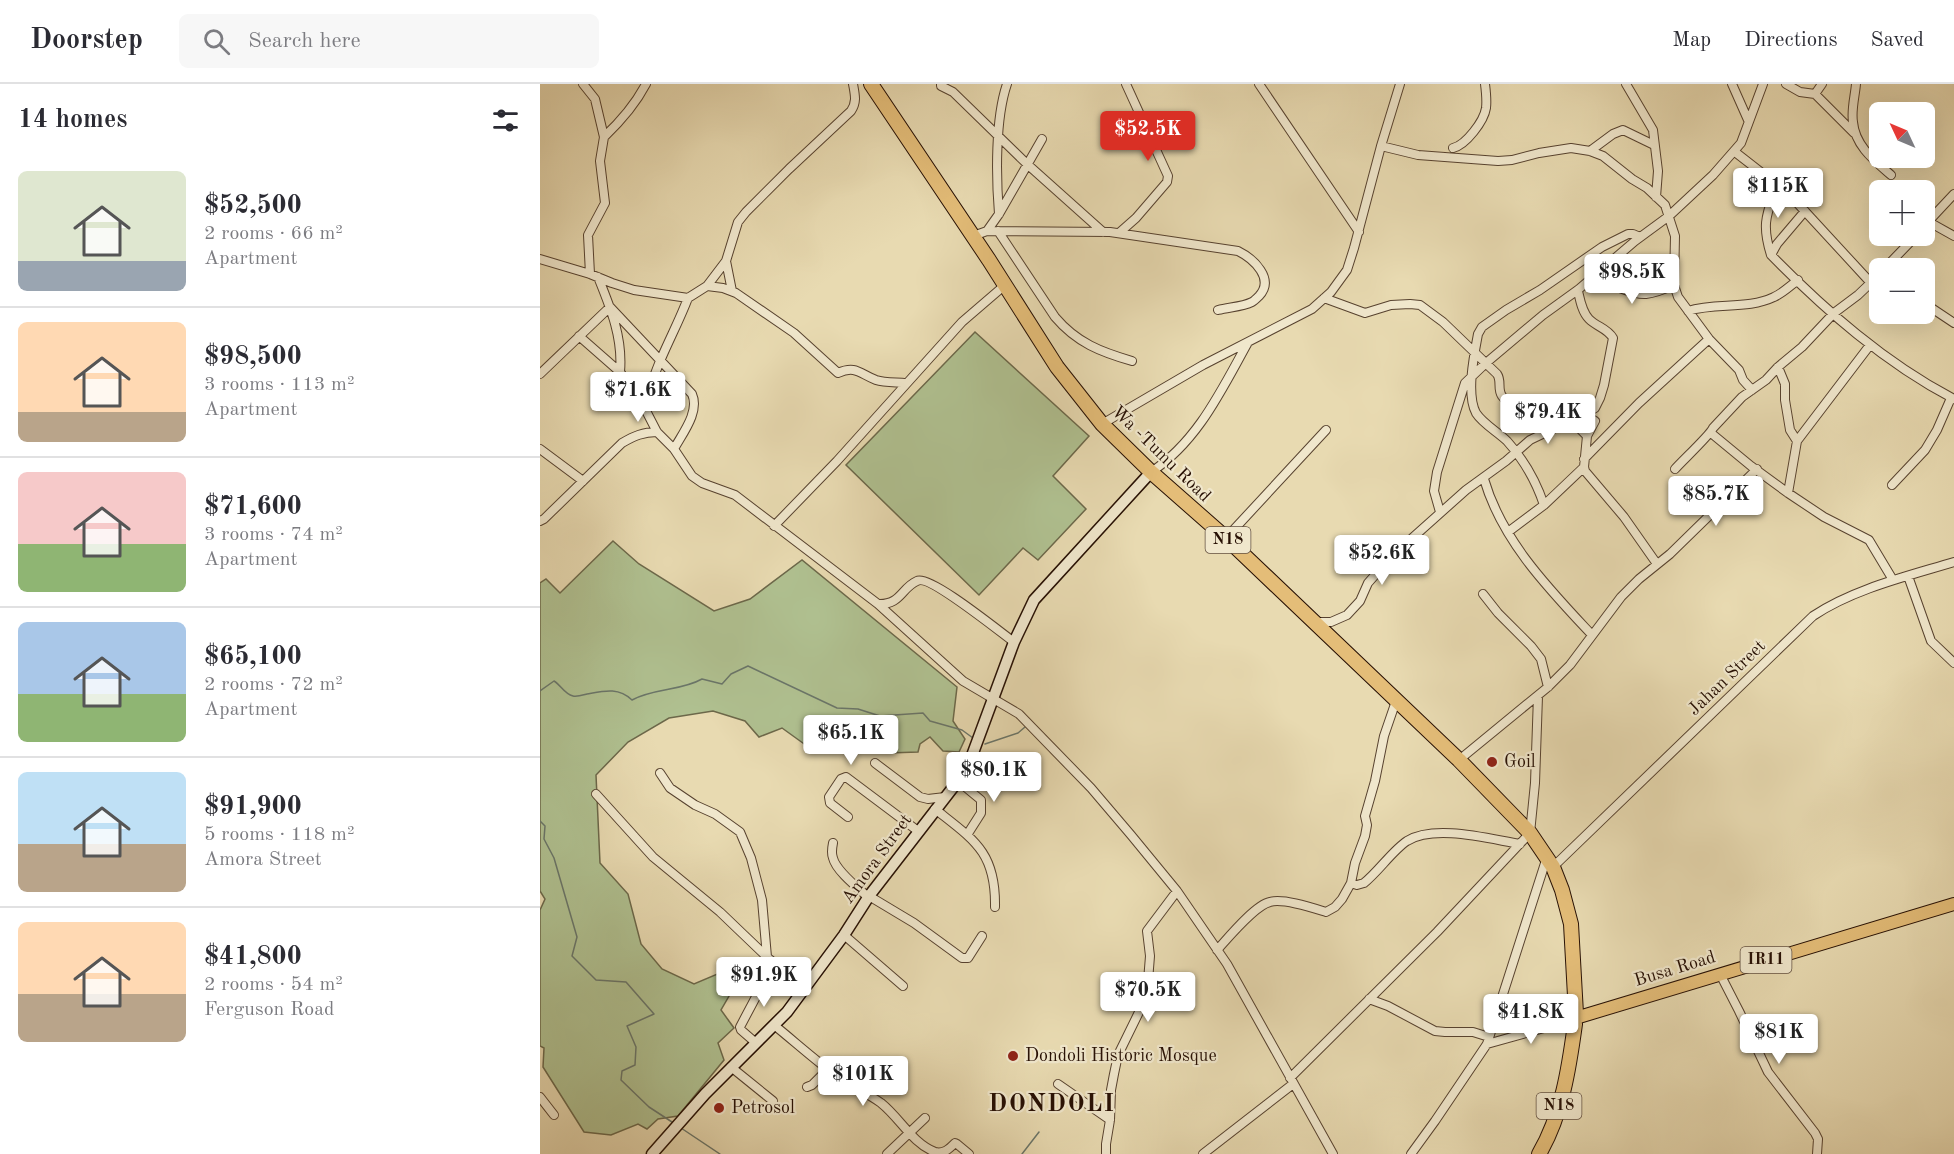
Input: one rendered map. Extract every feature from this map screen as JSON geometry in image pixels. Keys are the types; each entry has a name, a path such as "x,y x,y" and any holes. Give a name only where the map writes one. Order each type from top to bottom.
{"highway":[{"name":"Wa -Tumu Road","path":"871,84 1057,367 1102,424 1151,472 1226,538 1459,760 1530,833 1550,862 1563,890 1571,924 1574,1019"},
{"name":"N18","path":"1539,1154 1556,1116 1570,1054 1574,1019"}],"main road":[{"name":"Busa Road","path":"1574,1019 1954,904"}],"street":[{"path":"582,84 595,99 604,137 600,161 605,203 588,235 594,276 610,308 619,336 620,372"},
{"path":"604,137 621,122 646,84"},
{"path":"642,403 650,390 660,360 679,323 688,298 707,286 726,261 738,222 789,169 851,111 855,105 856,95 853,84"},
{"path":"941,84 954,92 1028,165 1103,232"},
{"path":"999,214 996,183 1002,99 1007,84"},
{"path":"1119,233 1136,218 1167,182 1168,176 1126,84"},
{"path":"1259,84 1359,231"},
{"path":"1102,424 1184,375 1312,309 1324,298 1347,270 1400,84"},
{"path":"1453,148 1459,146 1470,136 1485,112 1487,93 1485,84"},
{"path":"1626,84 1653,130 1658,171 1656,197"},
{"path":"1732,84 1748,120"},
{"path":"1440,512 1434,491 1437,472 1465,383 1543,315 1578,291 1640,237 1669,216 1735,152 1741,143 1763,84"},
{"path":"1786,84 1800,92 1815,94 1855,134 1871,157 1891,176"},
{"path":"1815,94 1822,84"},
{"path":"1855,134 1852,121 1856,84"},
{"path":"1590,151 1613,134 1623,130 1654,145"},
{"path":"987,231 1042,140"},
{"path":"1381,146 1418,156 1498,160 1512,160 1571,148 1603,156 1647,188 1665,205 1675,236 1674,285 1678,297 1709,339 1739,370 1743,380 1752,390"},
{"path":"1735,152 1789,194 1869,278"},
{"path":"1777,184 1765,222 1771,255 1870,345 1911,375 1953,399 1925,450 1892,485"},
{"path":"1935,215 1954,194"},
{"path":"1771,255 1777,244 1804,211"},
{"path":"1935,228 1954,236"},
{"path":"973,236 987,231 1119,233 1219,247 1249,256 1264,277 1265,286 1262,292 1253,302 1218,309"},
{"path":"998,231 1066,330 1078,340 1132,361"},
{"path":"1544,505 1538,485 1516,453 1477,413 1471,391 1478,334 1482,327 1506,310 1540,290 1602,247 1620,237 1633,234 1640,237"},
{"path":"1895,258 1906,246"},
{"path":"540,259 634,290 688,298"},
{"path":"726,261 732,291"},
{"path":"1595,276 1639,294 1648,294 1674,285"},
{"path":"1688,311 1700,307 1752,304 1774,298 1798,280"},
{"path":"774,526 837,461 962,322 1005,285"},
{"path":"707,286 732,291 794,333 838,373 848,369 864,373 876,380 906,383"},
{"path":"1675,469 1711,433 1725,414 1802,347 1834,313 1869,288"},
{"path":"1312,622 1331,622 1347,615 1360,601 1368,583 1391,556 1466,490 1484,479 1530,440 1572,422 1595,408 1600,398 1612,349 1612,338 1604,328 1589,319 1578,291"},
{"path":"1324,298 1365,314 1391,306 1420,305 1443,322 1500,377 1501,395 1512,404 1545,403 1584,414 1595,421 1587,436 1584,463 1596,485 1624,517 1657,564"},
{"path":"540,374 610,308"},
{"path":"610,308 688,388 694,399 690,421 674,449"},
{"path":"1935,310 1954,323"},
{"path":"579,336 620,372 642,403 657,432 674,449 692,476 702,483 735,495 878,604 963,681 1019,714 1083,780 1177,891 1227,964 1333,1154"},
{"path":"1508,532 1544,505 1639,403 1709,339"},
{"path":"1151,472 1182,447 1203,421 1247,342"},
{"path":"1788,493 1797,441 1870,345"},
{"path":"1778,367 1785,384 1790,430 1797,441"},
{"path":"1560,409 1587,436"},
{"path":"1226,538 1326,430"},
{"path":"540,521 622,443 634,436 657,432"},
{"path":"1711,433 1788,493 1824,517 1869,540 1893,580"},
{"path":"540,449 583,481"},
{"path":"1459,760 1548,687 1570,664 1621,597 1757,470"},
{"name":"Amora Street","path":"652,1154 695,1104 774,1024 805,988 869,896 958,781 970,761 1014,642 1034,600 1151,472"},
{"path":"1484,479 1490,499 1521,554 1592,635"},
{"name":"Jahan Street","path":"1550,862 1813,616 1827,606 1893,580 1954,562"},
{"path":"1908,576 1931,641 1954,663"},
{"path":"878,604 888,604 917,580 923,579 963,604 1014,642"},
{"path":"1483,594 1541,658 1548,687"},
{"path":"1203,1154 1292,1081 1530,833 1535,783 1538,696"},
{"path":"1217,950 1245,920 1270,901 1286,902 1326,912 1342,899 1351,883 1355,863 1365,836 1367,825 1365,816 1376,781 1384,736 1396,701"},
{"path":"875,764 920,797 928,799 945,796"},
{"path":"660,773 670,788 695,806 715,814 740,832 762,900 767,957"},
{"path":"848,817 830,803 828,797 841,779 846,777 918,831"},
{"path":"958,781 981,800 981,813 968,835"},
{"path":"596,794 653,857 720,912 767,957 805,988"},
{"path":"935,809 968,835 988,858 995,888 995,907"},
{"path":"1351,883 1357,885 1364,883 1406,841 1423,835 1455,833 1520,844"},
{"path":"833,843 834,861 847,877 869,896 914,922 962,958 968,958 982,936"},
{"path":"1410,1154 1435,1121 1488,1041 1550,862"},
{"path":"1106,1154 1111,1090 1119,1055 1141,1008 1148,981 1150,956 1147,931 1177,891"},
{"path":"844,935 903,986"},
{"path":"756,1042 741,1030 740,1026 768,974"},
{"path":"1720,974 1768,1072 1815,1133 1818,1139 1817,1154"},
{"path":"1369,999 1388,1006 1435,1031 1473,1032 1488,1041 1574,1019"},
{"path":"774,1024 828,1069 882,1104 899,1119 909,1133 933,1151 944,1153 955,1143 969,1154"},
{"path":"731,1067 773,1101"},
{"path":"807,1087 812,1086 828,1069"},
{"path":"1058,1084 1110,1120"},
{"path":"540,1097 554,1115"},
{"path":"887,1154 925,1118"}],"green space":[{"path":"975,332 1089,436 1053,476 1086,509 1038,560 1023,548 979,595 846,465"},
{"path":"613,541 639,564 714,611 750,599 802,560 957,687 953,721 965,739 959,752 943,751 930,737 920,744 918,752 888,753 860,738 840,740 815,731 807,746 782,728 759,737 745,721 713,711 669,718 628,742 596,775 600,863 628,894 641,944 662,969 694,984 722,972 736,984 721,1010 734,1028 718,1043 724,1060 678,1116 658,1119 647,1129 638,1124 611,1135 584,1132 543,1067 544,1048 540,1046 540,910 545,899 540,891 540,583 546,579 560,593"}],"waterway":[{"path":"540,691 554,681 573,696 611,691 621,693 632,700 649,693 685,686 702,679 722,684 731,674 748,666 837,708 858,709 880,716 923,713 930,721 962,730 973,738"},
{"path":"985,744 1018,733 1025,727"},
{"path":"540,821 545,826 544,839 554,858 577,937 572,956 596,980 626,982 654,1014 627,1026 636,1047 635,1065 622,1071 621,1080 649,1107 672,1122"},
{"path":"681,1128 720,1154"},
{"path":"1022,1154 1039,1132"}],"place":[{"name":"Goil","path":"1492,762"},
{"name":"Dondoli Historic Mosque","path":"1013,1056"},
{"name":"Petrosol","path":"719,1108"}],"district":[{"name":"DONDOLI","path":"1052,1105"}]}
